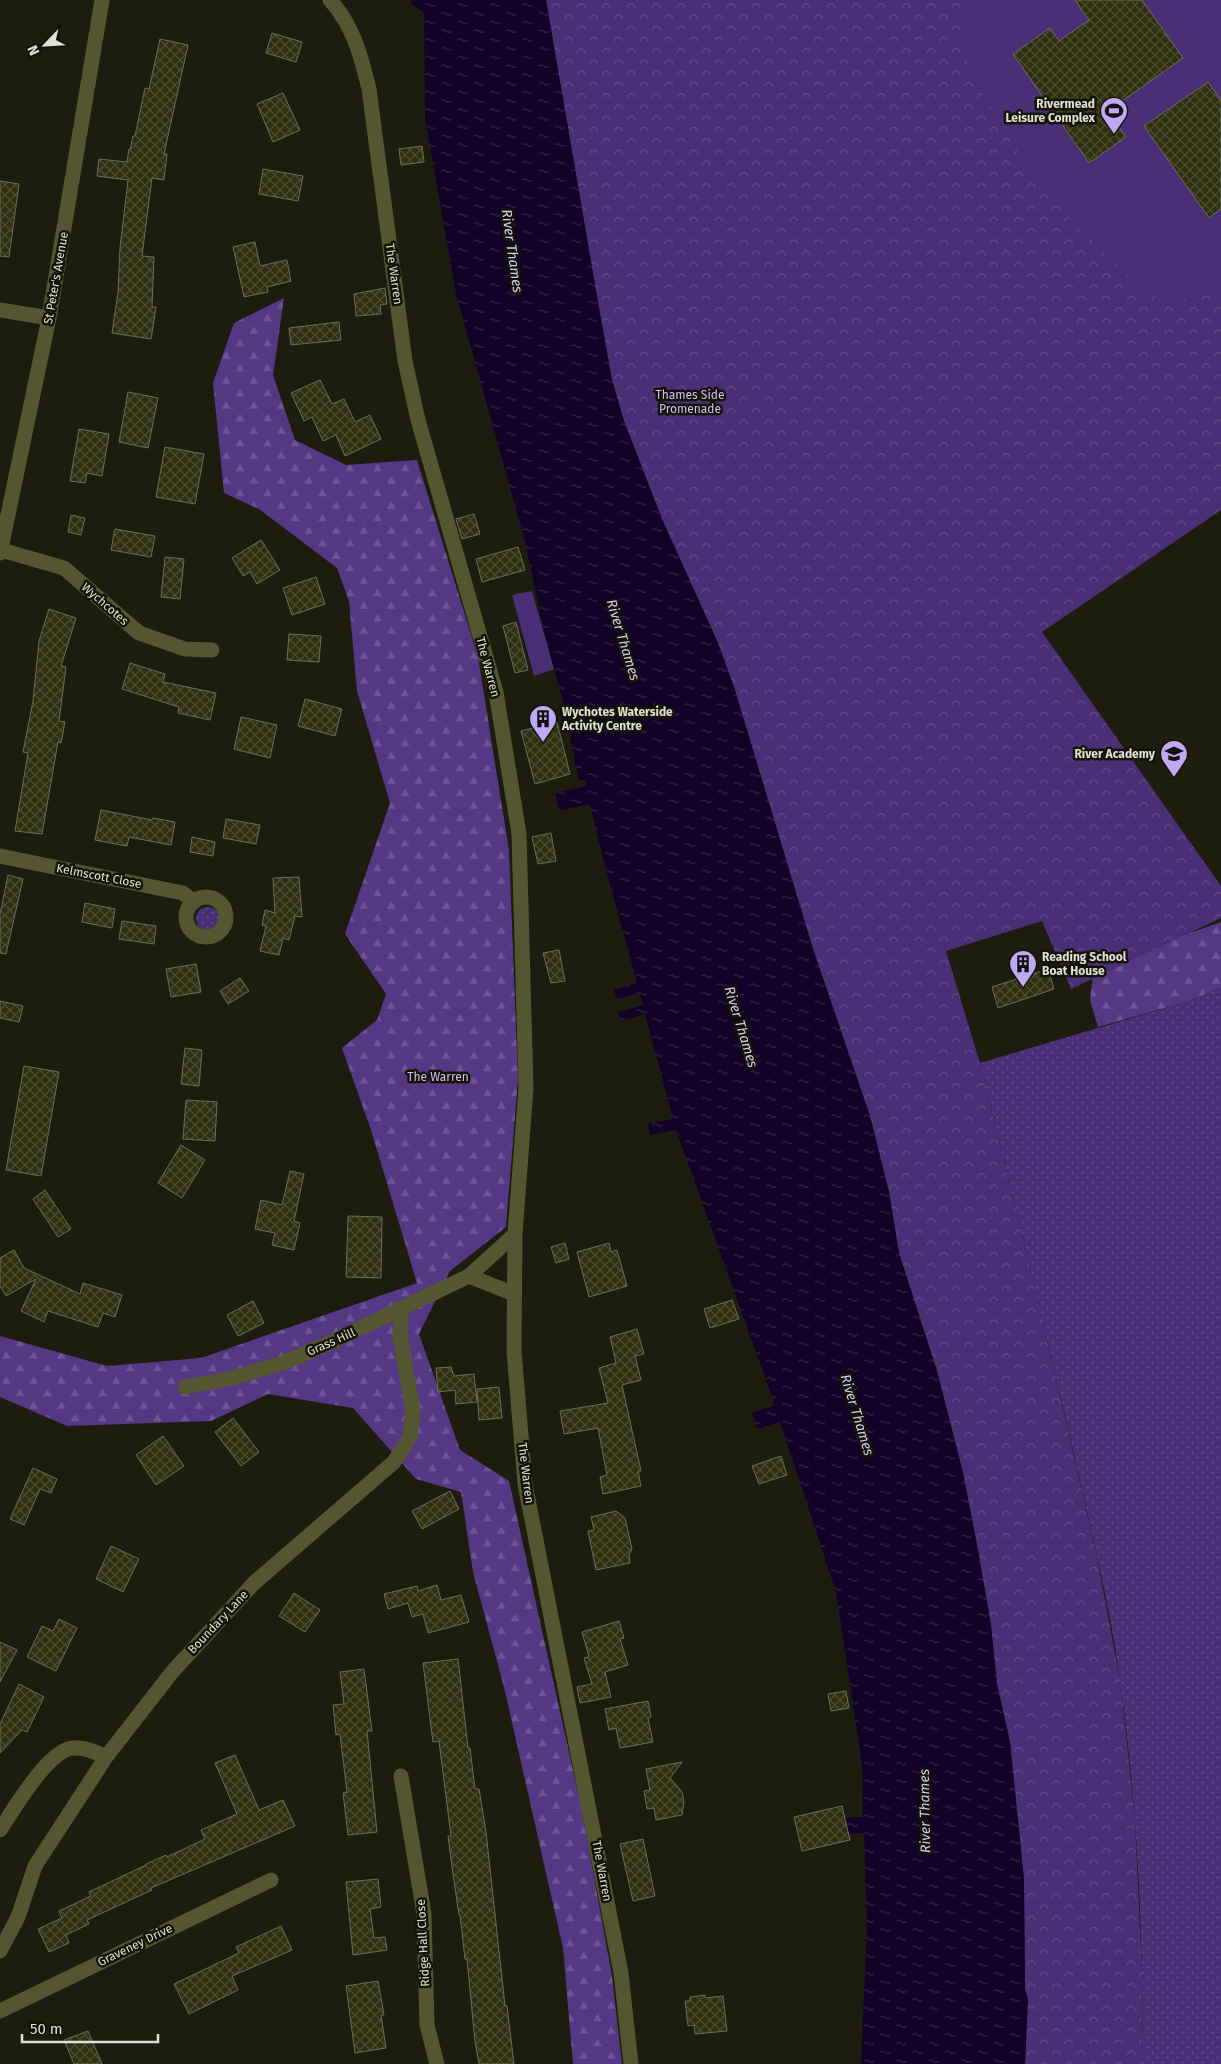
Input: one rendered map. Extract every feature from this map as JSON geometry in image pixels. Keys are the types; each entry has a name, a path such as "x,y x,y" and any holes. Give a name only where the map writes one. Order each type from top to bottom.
{"street":[{"name":"St Peter's Avenue","path":"0,552 49,318 102,0"},
{"name":"The Warren","path":"330,0 341,12 358,45 369,88 405,361 418,420 496,692 519,834 526,1088 515,1234 514,1351 525,1484 621,1973 631,2064"},
{"path":"0,310 49,318"},
{"name":"Wychcotes","path":"0,552 64,568 139,633 185,649 212,650"},
{"name":"Kelmscott Close","path":"0,856 184,893 194,902"},
{"name":"Grass Hill","path":"185,1387 228,1380 283,1363 469,1276 515,1234"},
{"path":"469,1276 514,1294"},
{"name":"Boundary Lane","path":"0,1951 18,1917 35,1866 106,1757 173,1671 254,1583 394,1462 410,1437 413,1412 400,1335 401,1308"},
{"path":"0,1830 39,1773 59,1752 73,1748 89,1750 106,1757"},
{"name":"Ridge Hall Close","path":"401,1776 411,1791 424,1914 427,2024 437,2064"},
{"name":"Graveney Drive","path":"0,2011 271,1880"}],"green space":[{"name":"Thames Side Promenade","path":"546,0 1007,0 1221,216 1221,510 1042,632 1221,886 1221,918 1071,989 1042,921 946,951 980,1063 1041,1312 1096,1552 1121,1685 1135,1821 1142,1970 1143,2064 1025,2064 1028,1999 1025,1990 1024,1880 1010,1742 997,1684 991,1625 963,1473 937,1371 899,1253 889,1192 870,1116 813,949 734,687 718,643 662,519 624,421 612,380"},
{"name":"Rivermead Leisure Complex","path":"963,0 1221,0 1221,289 1182,299 1160,299 1138,286 1061,209 1033,176 983,94 966,58"},
{"name":"The Warren","path":"284,298 273,375 295,440 346,465 417,460 478,657 509,850 518,1079 506,1227 450,1271 419,1334 460,1450 509,1481 582,1811 612,1976 622,2064 573,2064 563,1948 504,1687 473,1572 461,1492 416,1479 353,1408 268,1394 211,1421 67,1426 0,1397 0,1336 107,1366 201,1358 417,1283 371,1130 342,1048 377,1020 386,994 345,934 390,803 357,691 349,601 337,568 259,509 224,493 213,383 234,323"},
{"path":"532,591 554,669 534,676 512,595"},
{"path":"208,907 216,911 220,919 216,927 208,931 200,927 196,919 200,911"},
{"path":"1221,922 1221,988 1186,1002 1098,1027 1090,1000 1094,967"},
{"path":"1221,988 1221,2064 1143,2064 1141,1922 1132,1781 1121,1687 1111,1625 1099,1563 1038,1299 980,1063 1186,1002"}],"water":[{"name":"River Thames","path":"411,0 546,0 612,380 624,421 662,519 718,643 734,687 813,949 870,1116 889,1192 899,1253 937,1371 963,1473 991,1625 997,1684 1010,1742 1024,1880 1025,1990 1028,1999 1025,2064 861,2064 867,1927 864,1833 844,1834 843,1818 863,1817 862,1765 836,1592 780,1422 757,1429 752,1413 775,1405 676,1130 650,1135 648,1124 673,1119 645,1014 621,1021 618,1012 643,1005 639,993 617,999 614,990 637,983 590,804 559,811 555,793 586,786 585,780 580,780 578,777 564,705 544,632 525,541 456,294 425,118 424,13 412,5"}],"building":[{"path":"1075,0 1142,0 1183,58 1108,111 1126,137 1089,163 1013,54 1050,28 1059,41 1089,20"},
{"path":"272,33 302,42 296,62 266,53"},
{"path":"160,39 188,45 164,154 167,154 164,180 152,178 142,256 154,257 152,307 156,307 151,339 112,333 118,292 120,248 128,180 97,176 99,159 127,162 133,136 135,136 145,88 149,89"},
{"path":"1208,82 1221,100 1221,209 1209,218 1144,126"},
{"path":"283,93 300,130 273,142 257,104"},
{"path":"422,146 424,162 401,165 399,149"},
{"path":"263,169 303,176 298,201 259,194"},
{"path":"0,181 19,184 9,257 0,256"},
{"path":"255,242 260,266 287,260 291,281 267,287 268,292 244,297 233,247"},
{"path":"385,288 387,304 380,305 381,314 356,316 354,294"},
{"path":"339,322 341,340 291,345 289,328"},
{"path":"320,380 332,404 344,399 355,422 370,415 381,439 345,456 336,435 323,441 312,417 304,421 291,393"},
{"path":"128,392 158,398 148,448 119,442"},
{"path":"79,429 109,434 102,476 87,473 85,483 70,481"},
{"path":"165,447 204,454 195,504 156,497"},
{"path":"474,514 480,534 462,539 456,519"},
{"path":"71,515 85,518 81,535 68,532"},
{"path":"115,529 155,536 151,557 111,550"},
{"path":"261,540 280,570 257,584 250,572 243,576 232,558"},
{"path":"518,547 525,570 482,582 476,559"},
{"path":"165,557 184,559 180,599 161,597"},
{"path":"316,577 325,604 292,615 283,588"},
{"path":"49,609 76,618 61,666 66,667 59,721 65,722 61,743 58,742 42,834 15,831 28,753 23,752 33,701 39,641"},
{"path":"516,622 528,670 515,673 503,626"},
{"path":"289,634 321,636 319,662 287,660"},
{"path":"130,663 165,674 163,682 216,693 210,720 178,713 179,707 122,689"},
{"path":"305,699 342,709 335,736 298,726"},
{"path":"241,717 277,725 270,758 234,749"},
{"name":"Wychotes Waterside Activity Centre","path":"557,722 570,774 535,784 521,731"},
{"path":"101,810 152,820 153,818 175,822 171,845 129,837 127,846 95,840"},
{"path":"226,819 260,825 256,844 223,838"},
{"path":"551,833 556,861 538,864 532,837"},
{"path":"192,837 215,842 213,856 190,852"},
{"path":"8,875 23,879 6,954 0,953 0,914"},
{"path":"299,877 302,917 295,916 289,940 283,938 279,955 260,951 266,926 262,925 265,910 275,913 273,878"},
{"path":"85,903 115,909 112,928 82,922"},
{"path":"122,921 156,926 154,944 119,939"},
{"path":"559,950 565,981 551,983 543,953"},
{"path":"196,964 201,992 171,997 166,969"},
{"name":"Reading School Boat House","path":"1048,969 1054,989 998,1008 992,987"},
{"path":"240,978 249,991 228,1004 220,991"},
{"path":"0,1001 23,1006 19,1022 0,1018"},
{"path":"185,1048 202,1050 199,1086 181,1084"},
{"path":"24,1066 59,1072 41,1176 6,1170"},
{"path":"186,1100 217,1102 215,1141 183,1139"},
{"path":"181,1145 205,1160 182,1198 158,1183"},
{"path":"290,1171 304,1174 294,1221 300,1223 294,1250 272,1245 275,1233 255,1229 261,1200 282,1205"},
{"path":"45,1190 71,1229 58,1237 33,1199"},
{"path":"348,1216 382,1217 381,1278 346,1277"},
{"path":"565,1243 569,1259 556,1263 551,1247"},
{"path":"609,1243 611,1252 617,1250 627,1286 589,1297 577,1252"},
{"path":"14,1250 24,1268 80,1294 83,1283 122,1295 115,1317 103,1313 98,1327 48,1311 44,1322 21,1311 36,1279 6,1296 0,1286 0,1258"},
{"path":"732,1300 739,1319 710,1328 704,1309"},
{"path":"253,1301 264,1323 238,1336 227,1315"},
{"path":"637,1329 644,1354 635,1356 641,1380 622,1385 641,1471 638,1471 641,1486 603,1494 600,1477 607,1475 598,1428 564,1434 560,1411 608,1403 599,1368 616,1363 610,1337"},
{"path":"451,1367 454,1376 474,1374 477,1402 456,1404 455,1390 438,1392 436,1368"},
{"path":"499,1387 502,1418 479,1420 477,1389"},
{"path":"233,1418 259,1452 241,1466 215,1432"},
{"path":"163,1436 184,1466 156,1485 136,1455"},
{"path":"781,1456 787,1475 759,1484 752,1466"},
{"path":"33,1468 57,1479 51,1493 40,1489 24,1525 10,1519"},
{"path":"450,1491 459,1509 422,1529 412,1511"},
{"path":"616,1511 625,1518 632,1549 629,1555 630,1563 596,1570 588,1531 594,1530 591,1517"},
{"path":"111,1546 139,1559 123,1592 96,1579"},
{"path":"437,1585 441,1600 461,1595 469,1622 428,1633 423,1614 412,1617 408,1603 388,1609 384,1594 417,1586 418,1591"},
{"path":"294,1593 320,1610 305,1632 279,1616"},
{"path":"59,1619 77,1628 56,1671 27,1657 42,1626 53,1631"},
{"path":"619,1621 624,1638 620,1639 628,1665 605,1672 611,1697 580,1703 577,1687 592,1684 584,1658 589,1657 582,1632"},
{"path":"0,1642 17,1650 0,1682"},
{"path":"458,1659 468,1748 470,1748 475,1789 479,1789 486,1832 505,2006 507,2006 514,2064 479,2064 467,1959 465,1959 448,1836 451,1836 439,1741 433,1742 423,1663"},
{"path":"364,1669 372,1731 367,1731 377,1832 348,1835 343,1793 347,1792 340,1734 336,1735 333,1705 344,1704 340,1672"},
{"path":"19,1684 44,1697 27,1732 22,1730 0,1753 0,1724"},
{"path":"846,1691 849,1708 831,1711 828,1694"},
{"path":"648,1701 651,1717 648,1718 653,1742 620,1748 616,1728 609,1730 605,1709"},
{"path":"235,1755 259,1810 283,1800 295,1826 151,1888 152,1890 87,1920 89,1924 66,1935 69,1943 49,1952 38,1929 62,1918 59,1911 91,1896 89,1892 146,1864 166,1855 167,1857 205,1839 201,1830 237,1814 215,1763"},
{"path":"682,1762 670,1778 682,1792 684,1802 682,1815 656,1820 654,1808 647,1809 644,1791 650,1790 646,1769"},
{"path":"842,1806 850,1840 802,1851 794,1817"},
{"path":"643,1839 655,1896 633,1901 620,1844"},
{"path":"378,1879 381,1907 370,1909 374,1938 385,1937 387,1950 353,1955 346,1882"},
{"path":"281,1926 292,1950 232,1976 238,1990 189,2014 174,1984 239,1953 236,1947"},
{"path":"378,1981 384,2015 381,2015 386,2048 355,2053 346,1986"},
{"path":"705,1995 705,1998 723,1996 727,2031 695,2034 694,2025 688,2026 685,2001 690,2001 690,1997"},
{"path":"88,2031 102,2064 74,2064 64,2040"}],"place":[{"name":"Rivermead Leisure Complex","path":"1114,135"},
{"name":"Wychotes Waterside Activity Centre","path":"543,743"},
{"name":"River Academy","path":"1174,778"},
{"name":"Reading School Boat House","path":"1023,988"}]}
